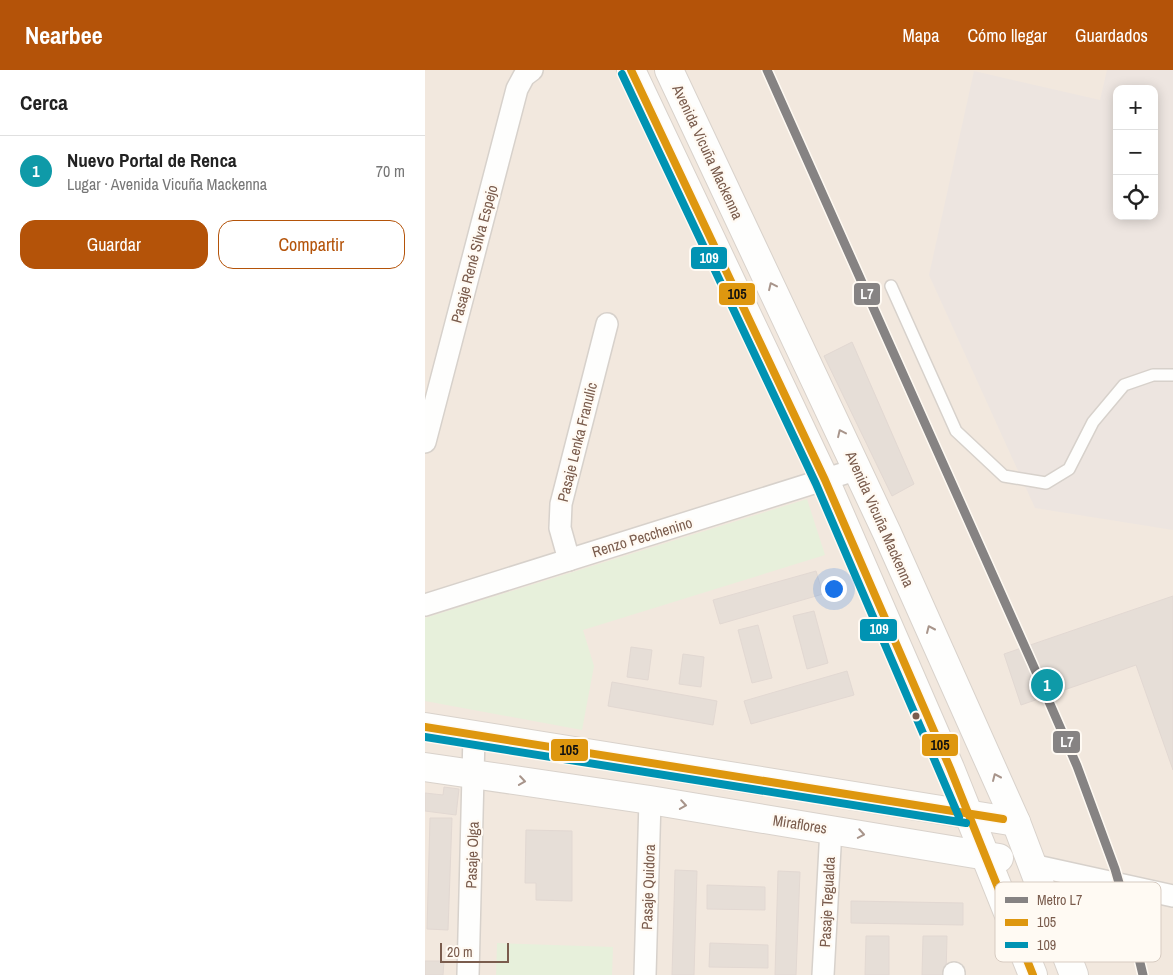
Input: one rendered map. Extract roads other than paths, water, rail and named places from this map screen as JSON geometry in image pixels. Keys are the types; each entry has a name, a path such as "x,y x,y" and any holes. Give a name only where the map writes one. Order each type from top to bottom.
{"street":[{"name":"Pasaje René Silva Espejo","path":"425,442 517,89 524,76 532,70"},
{"path":"631,70 825,480 997,882"},
{"name":"Avenida Vicuña Mackenna","path":"669,70 858,468 1016,822 1038,882"},
{"name":"Pasaje Lenka Franulic","path":"569,560 560,528 561,504 607,324"},
{"name":"Renzo Pecchenino","path":"425,605 858,468"},
{"path":"425,727 1016,822"},
{"name":"Pasaje Olga","path":"469,975 474,735"},
{"name":"Miraflores","path":"425,767 650,800 986,855 1109,882"},
{"name":"Pasaje Quidora","path":"645,975 650,800"},
{"name":"Pasaje Tegualda","path":"823,975 831,829"},
{"path":"1028,962 1033,975"},
{"name":"Avenida Vicuña Mackenna","path":"1068,962 1073,975"}],"lane":[{"path":"891,286 956,431 1003,476 1046,483 1062,474 1069,469 1093,422 1124,386 1153,375 1173,375"}],"metro line":[{"name":"L7","path":"767,70 1077,766 1119,882"},
{"name":"L7","path":"1140,962 1143,975"}],"place":[{"name":"Nuevo Portal de Renca","path":"1047,685"}]}
